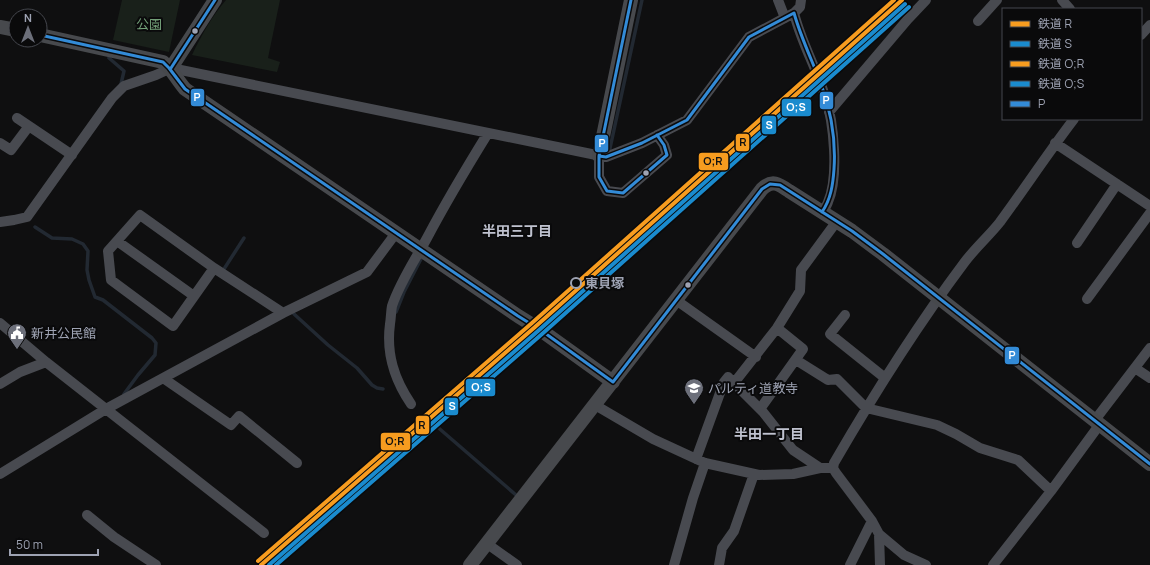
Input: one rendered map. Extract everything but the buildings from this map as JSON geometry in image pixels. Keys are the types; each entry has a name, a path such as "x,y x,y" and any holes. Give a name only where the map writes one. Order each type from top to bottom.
{"street":[{"path":"0,222 28,216 112,98 124,86 156,76 171,68 215,0"},
{"path":"631,0 598,156 599,177 607,191 623,193 667,155 664,145 657,136"},
{"path":"778,0 785,18"},
{"path":"171,68 606,157 642,143 687,120 749,38 794,12 800,7 801,0"},
{"path":"829,112 926,0"},
{"path":"978,21 997,0"},
{"path":"1062,0 1069,8"},
{"path":"794,12 798,30 826,97 832,129 834,167 832,188 828,202 822,212"},
{"path":"1142,34 1150,24"},
{"path":"48,37 163,62 171,68 185,89 559,343 613,382"},
{"path":"17,118 72,155"},
{"path":"926,565 902,560 879,534 872,521 836,474 833,468 834,463 902,350 938,298 965,261 999,222 1073,120"},
{"path":"0,142 11,150 29,126"},
{"path":"411,404 393,371 389,350 389,332 392,307 399,289 448,199 488,132"},
{"path":"1056,144 1150,206"},
{"path":"470,565 767,184 775,183 780,185 837,221 883,254 1150,464"},
{"path":"1077,243 1117,184"},
{"path":"1087,299 1150,213"},
{"path":"214,268 173,326 111,280 108,251 140,215 214,268 283,313"},
{"path":"734,383 756,357 777,328 800,290 801,270 837,221"},
{"path":"0,474 106,409 283,313 367,272 396,233"},
{"path":"117,241 194,296"},
{"path":"676,300 756,357"},
{"path":"845,315 830,334 885,378"},
{"path":"0,323 46,362 264,533"},
{"path":"760,409 803,349 777,328"},
{"path":"993,565 1051,491 1150,348"},
{"path":"796,360 828,380 837,379 866,408 938,425 980,448 1018,460 1051,491"},
{"path":"0,384 20,372 46,362"},
{"path":"1135,368 1150,378"},
{"path":"674,565 693,498 700,461 724,382 728,377 760,409 793,450 820,468"},
{"path":"163,378 231,425 239,416 297,463"},
{"path":"596,404 653,439 700,461 754,474 794,474 820,468 833,468"},
{"path":"719,565 722,548 734,531 754,474"},
{"path":"87,515 149,563"},
{"path":"850,565 872,521"},
{"path":"879,534 880,565"},
{"path":"486,543 517,565"}],"green space":[{"name":"公園","path":"122,0 180,0 169,52 113,40"},
{"path":"226,0 280,0 268,58 280,62 277,72 192,55 207,26"}],"waterway":[{"path":"609,153 642,0"},
{"path":"109,58 124,71 121,84"},
{"path":"35,227 52,238 72,239 83,244 88,251 87,270 95,297 103,300 152,338 156,343 155,355 124,394"},
{"path":"224,269 244,238"},
{"path":"396,312 404,292 422,257"},
{"path":"294,314 328,345 357,368 372,385 383,389"},
{"path":"434,424 516,495"}],"rail line":[{"name":"O;R","path":"258,561 532,323 894,0"},
{"name":"R","path":"261,565 535,327 902,0"},
{"name":"S","path":"269,565 538,331 905,4"},
{"name":"O;S","path":"276,565 542,334 909,7"}],"transit line":[{"name":"P","path":"171,68 215,0"},
{"name":"P","path":"631,0 599,156 599,177 607,191 623,193 667,155 664,145 657,135"},
{"name":"P","path":"599,156 606,157 642,143 687,120 749,37 794,13 825,94 832,126 834,147 833,180 829,197 822,212"},
{"name":"P","path":"48,37 163,62 185,89 542,331 613,382 762,189 770,184 780,185 852,231 883,254 1150,464"}],"place":[{"name":"東貝塚","path":"576,283"},
{"name":"新井公民館","path":"17,350"},
{"name":"パルティ道教寺","path":"694,405"}],"district":[{"name":"半田三丁目","path":"517,230"},
{"name":"半田一丁目","path":"769,433"}]}
